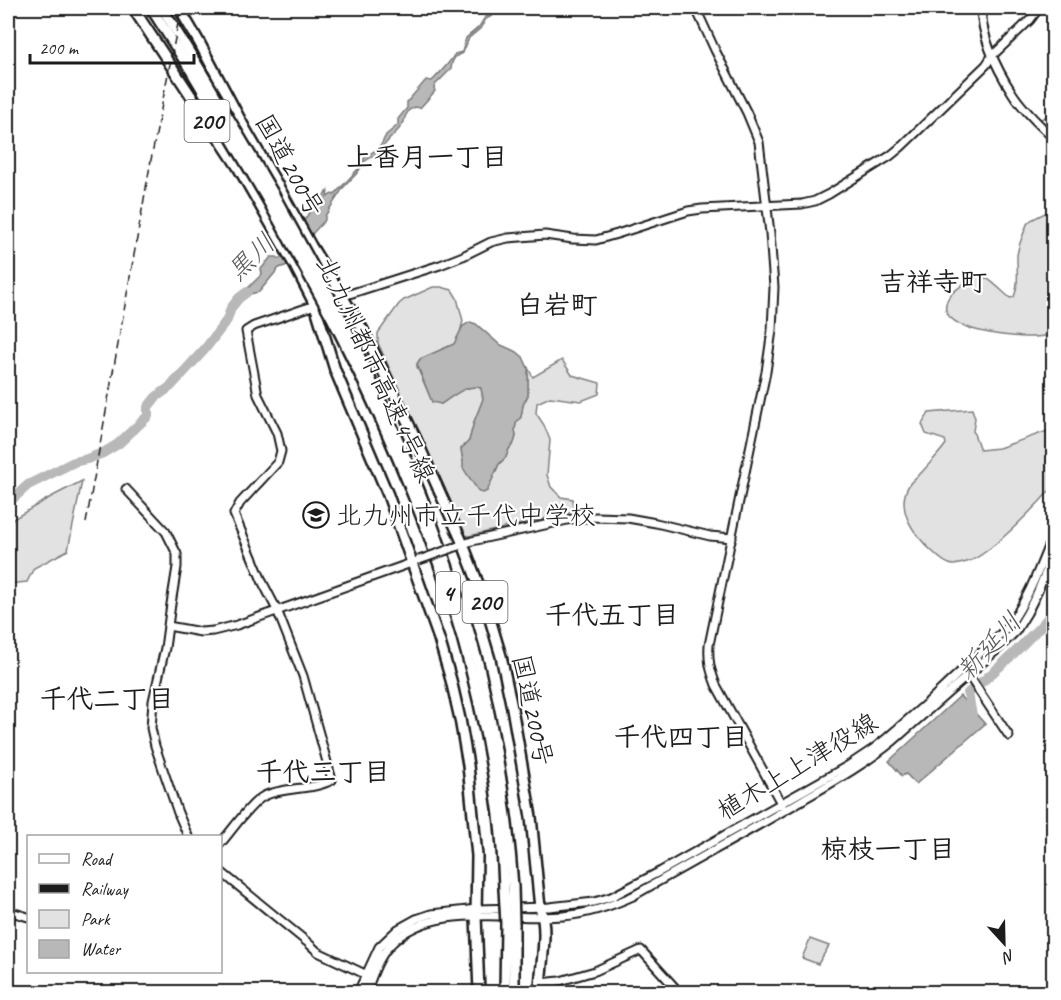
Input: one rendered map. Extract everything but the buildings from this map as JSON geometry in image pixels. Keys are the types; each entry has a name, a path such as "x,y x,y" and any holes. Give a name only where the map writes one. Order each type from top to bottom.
{"highway":[{"name":"国道200号","path":"133,8 238,167 294,263 315,305 335,370 416,561 451,680 468,765 477,856 479,993"},
{"name":"北九州都市高速4号線","path":"151,8 193,66 268,184 335,314 371,376 428,511 478,665 499,762 507,816 510,982 514,993"},
{"name":"北九州都市高速4号線","path":"162,8 193,66"},
{"name":"国道200号","path":"179,8 309,243 363,330 464,544 495,637 512,708 531,817 542,912 543,960 540,988"},
{"name":"北九州都市高速4号線","path":"505,993 510,982"}],"street":[{"path":"981,8 986,38 992,56 1013,95 1053,139"},
{"path":"222,842 258,800 267,795 332,780 303,676 277,610 234,514 240,503 278,462 281,452 277,433 258,395 246,331 254,326 315,305 440,265 492,242 508,238 545,235 596,240 688,211 802,204 815,201 871,169 901,147 987,65 992,56 1030,20 1039,8"},
{"path":"698,13 759,142 774,287 772,330 762,397 708,660 716,685 783,807"},
{"path":"126,489 166,532 177,554 165,648 153,701 151,728 155,746 187,835"},
{"path":"168,626 201,632 237,625 464,544 572,519 628,518 710,536 732,538"},
{"name":"植木上上津役線","path":"967,674 1022,608 1053,532"},
{"name":"植木上上津役線","path":"369,976 392,942 406,932 426,923 477,913 542,912 611,897 783,807 876,755 1016,631 1038,591 1053,552"},
{"path":"967,674 1009,736"},
{"path":"222,873 318,952 369,976"},
{"path":"8,911 27,917"},
{"path":"540,988 595,971 641,950 679,993"},
{"path":"358,993 369,976"},
{"path":"366,993 369,976"}],"green space":[{"path":"1053,209 1053,335 1007,336 975,330 950,318 946,308 949,297 972,275 976,274 986,278 1010,298 1014,297 1017,282 1017,253 1027,224"},
{"path":"433,287 452,290 457,298 463,321 454,344 420,359 417,367 432,401 441,404 470,387 481,388 483,399 469,441 461,449 463,461 479,491 483,493 487,491 499,464 514,443 516,423 521,417 528,395 528,368 533,377 562,360 572,375 600,383 599,394 581,401 550,397 537,403 536,413 550,440 547,475 551,487 561,497 573,499 574,512 469,536 465,535 378,343 378,333 399,304"},
{"path":"972,409 975,418 973,431 980,450 999,448 1053,429 1053,487 1012,529 987,550 967,562 953,565 938,557 914,531 906,513 905,494 910,483 946,444 945,440 926,434 922,424 929,413"},
{"path":"82,481 68,550 34,568 27,582 8,584 8,522"},
{"path":"810,939 829,946 818,964 802,958"}],"water":[{"path":"497,8 481,28 469,38 463,53 456,57 451,69 435,85 435,91 420,108 415,107 409,110 399,129 376,154 364,162 343,188 325,216 325,220 288,265 279,268 259,292 245,295 238,302 236,300 262,274 261,269 271,257 279,259 282,256 312,208 328,191 327,197 334,195 358,169 365,157 381,145 386,135 398,125 398,119 407,108 407,102 426,80 432,81 455,54 462,52 466,38 479,27 485,17"},
{"path":"470,322 476,324 499,344 517,352 523,357 528,368 528,395 521,417 516,423 514,443 499,464 487,491 483,493 479,492 463,468 461,449 469,441 483,399 481,388 465,389 441,404 432,402 417,364 420,359 454,344 463,326"},
{"path":"960,696 985,724 916,784 906,774 902,776 889,761"}],"waterway":[{"path":"1041,119 1054,113"},
{"name":"黒川","path":"8,503 28,485 74,462 103,453 118,444 148,416 148,407 156,397 170,387 205,349 227,320 231,308 247,292"},
{"name":"新延川","path":"970,719 972,716 968,693 1015,653 1054,609"}],"railway":[{"path":"86,523 151,160 181,8"}],"place":[{"name":"北九州市立千代中学校","path":"316,515"}],"district":[{"name":"上香月一丁目","path":"427,157"},
{"name":"吉祥寺町","path":"933,282"},
{"name":"白岩町","path":"557,305"},
{"name":"千代五丁目","path":"612,615"},
{"name":"千代二丁目","path":"107,699"},
{"name":"千代四丁目","path":"681,737"},
{"name":"千代三丁目","path":"323,772"},
{"name":"椋枝一丁目","path":"888,849"}]}
